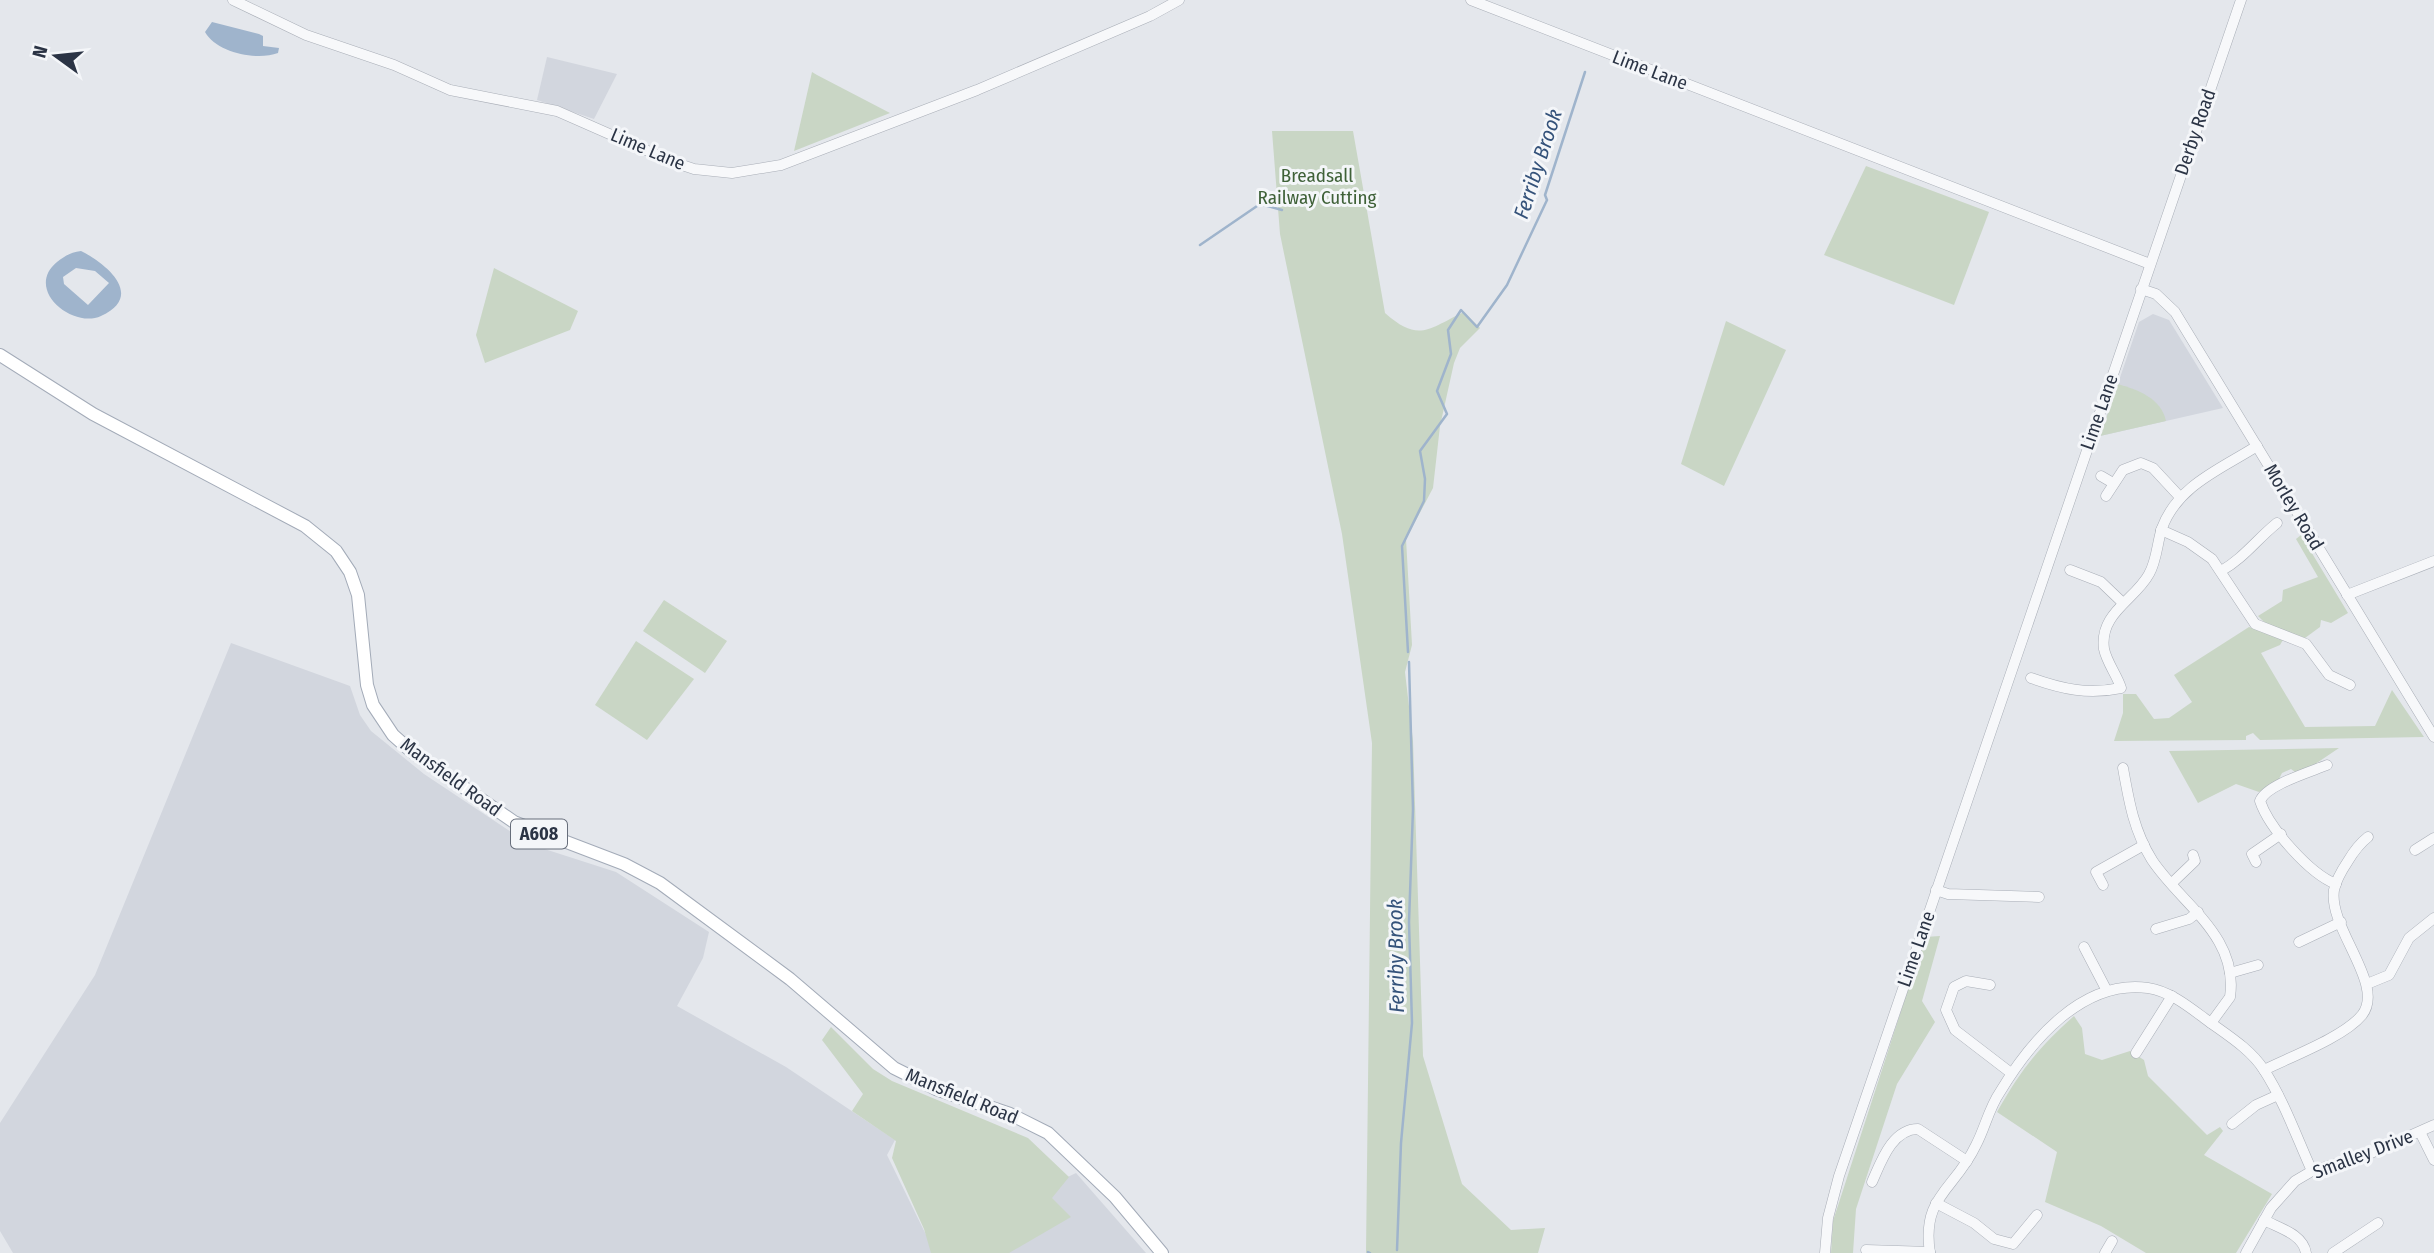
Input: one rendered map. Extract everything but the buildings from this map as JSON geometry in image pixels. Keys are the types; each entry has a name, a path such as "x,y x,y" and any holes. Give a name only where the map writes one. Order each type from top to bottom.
{"main road":[{"name":"Mansfield Road","path":"0,355 81,407 297,522 327,542 350,572 358,595 366,677 373,705 393,735 411,751 514,822 624,864 660,883 790,979 894,1068 936,1089 1010,1114 1048,1133 1115,1197 1162,1253"}],"street":[{"name":"Lime Lane","path":"233,0 306,35 394,65 450,90 557,111 673,162 694,169 732,173 780,165 977,90 1150,16 1178,0"},
{"name":"Lime Lane","path":"1471,0 2150,264 1839,1176 1828,1218 1825,1253"},
{"name":"Derby Road","path":"2150,264 2241,0"},
{"name":"Morley Road","path":"2141,289 2156,294 2175,312 2434,737"},
{"path":"2031,678 2048,690 2095,692 2121,688 2104,649 2109,621 2151,572 2161,530 2179,496 2257,446"},
{"path":"2106,496 2128,466 2141,463 2153,468 2179,496"},
{"path":"2101,476 2113,483"},
{"path":"2221,571 2244,557 2260,536 2277,523"},
{"path":"2161,530 2200,548 2221,571 2250,619 2306,644 2333,678 2350,685"},
{"path":"2347,595 2434,561"},
{"path":"2070,570 2103,583 2123,603"},
{"path":"2081,588 2085,576"},
{"path":"2328,689 2333,678"},
{"path":"2327,765 2263,793 2260,801 2263,811 2281,834 2314,870 2336,884"},
{"path":"2123,768 2132,822 2144,845 2216,936 2230,973 2228,1001 2211,1023"},
{"path":"2256,862 2252,854 2281,834"},
{"path":"2264,1070 2355,1022 2367,1006 2367,984 2334,898 2336,884 2359,844 2368,837"},
{"path":"2414,850 2434,838"},
{"path":"2103,885 2096,872 2144,845"},
{"path":"2172,883 2195,861 2193,855"},
{"path":"1936,890 1948,894 2039,897"},
{"path":"2156,929 2189,919 2198,912"},
{"path":"2367,984 2389,975 2404,944 2430,920 2419,912"},
{"path":"2299,942 2341,922"},
{"path":"2084,947 2107,991"},
{"path":"2230,973 2258,965"},
{"path":"1990,985 1966,981 1954,987 1946,1010 1955,1030 2011,1073"},
{"path":"1866,1250 1930,1253 1927,1227 1936,1203 1967,1161 2011,1073 2045,1031 2075,1009 2107,991 2120,988 2149,988 2172,996 2244,1048 2264,1070 2278,1095 2312,1171"},
{"path":"2136,1053 2172,996"},
{"path":"2232,1124 2256,1105 2278,1095"},
{"path":"1917,1117 1918,1129"},
{"name":"Smalley Drive","path":"2246,1253 2282,1192 2312,1171 2369,1154 2434,1125"},
{"path":"1872,1182 1881,1162 1900,1134 1918,1129 1967,1161"},
{"path":"2420,1132 2434,1160"},
{"path":"1936,1203 1974,1223 2002,1244 2013,1244 2037,1215"},
{"path":"2264,1220 2296,1236 2305,1246 2306,1253"},
{"path":"2333,1253 2378,1223"},
{"path":"2105,1253 2112,1241"}],"shaded area":[{"path":"547,57 617,74 594,119 537,100"},
{"path":"2153,314 2169,320 2223,408 2100,436 2139,322"},
{"path":"231,643 350,686 360,715 371,731 424,774 529,844 616,872 709,932 703,958 677,1006 786,1067 895,1140 887,1155 930,1243 1076,1173 1146,1253 13,1253 0,1231 0,1123 95,975"}],"green space":[{"path":"812,72 817,75 890,113 794,151"},
{"name":"Breadsall Railway Cutting","path":"1272,131 1353,131 1385,313 1407,328 1424,330 1464,312 1480,328 1460,348 1454,363 1440,426 1433,488 1406,539 1412,645 1405,672 1413,741 1423,1056 1462,1184 1511,1230 1545,1228 1538,1253 1366,1253 1372,743 1342,534 1280,234"},
{"path":"1866,166 1989,212 1954,305 1824,255"},
{"path":"494,268 578,311 570,330 485,363 476,335"},
{"path":"1726,321 1786,350 1724,486 1681,464"},
{"path":"2118,384 2148,396 2159,406 2166,421 2100,436"},
{"path":"2301,535 2348,613 2331,623 2321,620 2320,627 2305,638 2266,624 2258,616 2282,601 2283,590 2318,577 2296,539"},
{"path":"664,600 727,641 705,673 643,631"},
{"path":"2249,627 2284,638 2280,645 2261,653 2305,727 2375,726 2392,690 2424,737 2260,740 2253,733 2246,736 2246,740 2114,741 2123,713 2123,694 2136,694 2154,719 2169,718 2192,702 2174,675"},
{"path":"636,641 694,679 647,740 595,705"},
{"path":"2339,748 2299,775 2291,769 2282,773 2278,781 2259,792 2236,784 2198,803 2169,751"},
{"path":"1940,936 1922,1001 1935,1022 1897,1084 1856,1209 1853,1253 1831,1253 1833,1221 1925,937"},
{"path":"2074,1016 2082,1028 2085,1054 2102,1060 2130,1051 2144,1060 2148,1076 2207,1135 2220,1127 2223,1131 2204,1155 2272,1194 2236,1253 2146,1253 2101,1226 2045,1202 2057,1152 1997,1112 2031,1060"},
{"path":"831,1027 873,1069 892,1081 1028,1138 1069,1177 1052,1198 1071,1217 1009,1253 931,1253 924,1229 892,1158 896,1141 852,1111 863,1094 822,1040"}],"water":[{"path":"212,22 259,34 263,36 263,46 279,48 278,53 259,56 228,50 205,32"},
{"path":"81,251 110,272 121,290 120,299 114,308 89,319 66,312 56,304 46,284 48,273 57,262","holes":["76,268 95,271 109,283 88,305 64,284 63,277"]}],"waterway":[{"name":"Ferriby Brook","path":"1408,652 1402,546 1424,501 1425,479 1420,451 1447,414 1437,391 1451,354 1448,330 1461,310 1477,327 1507,285 1547,200 1545,195 1585,72"},
{"path":"1200,245 1260,204 1282,210"},
{"name":"Ferriby Brook","path":"1397,1250 1401,1143 1412,1023 1409,922 1413,809 1409,662"}]}
